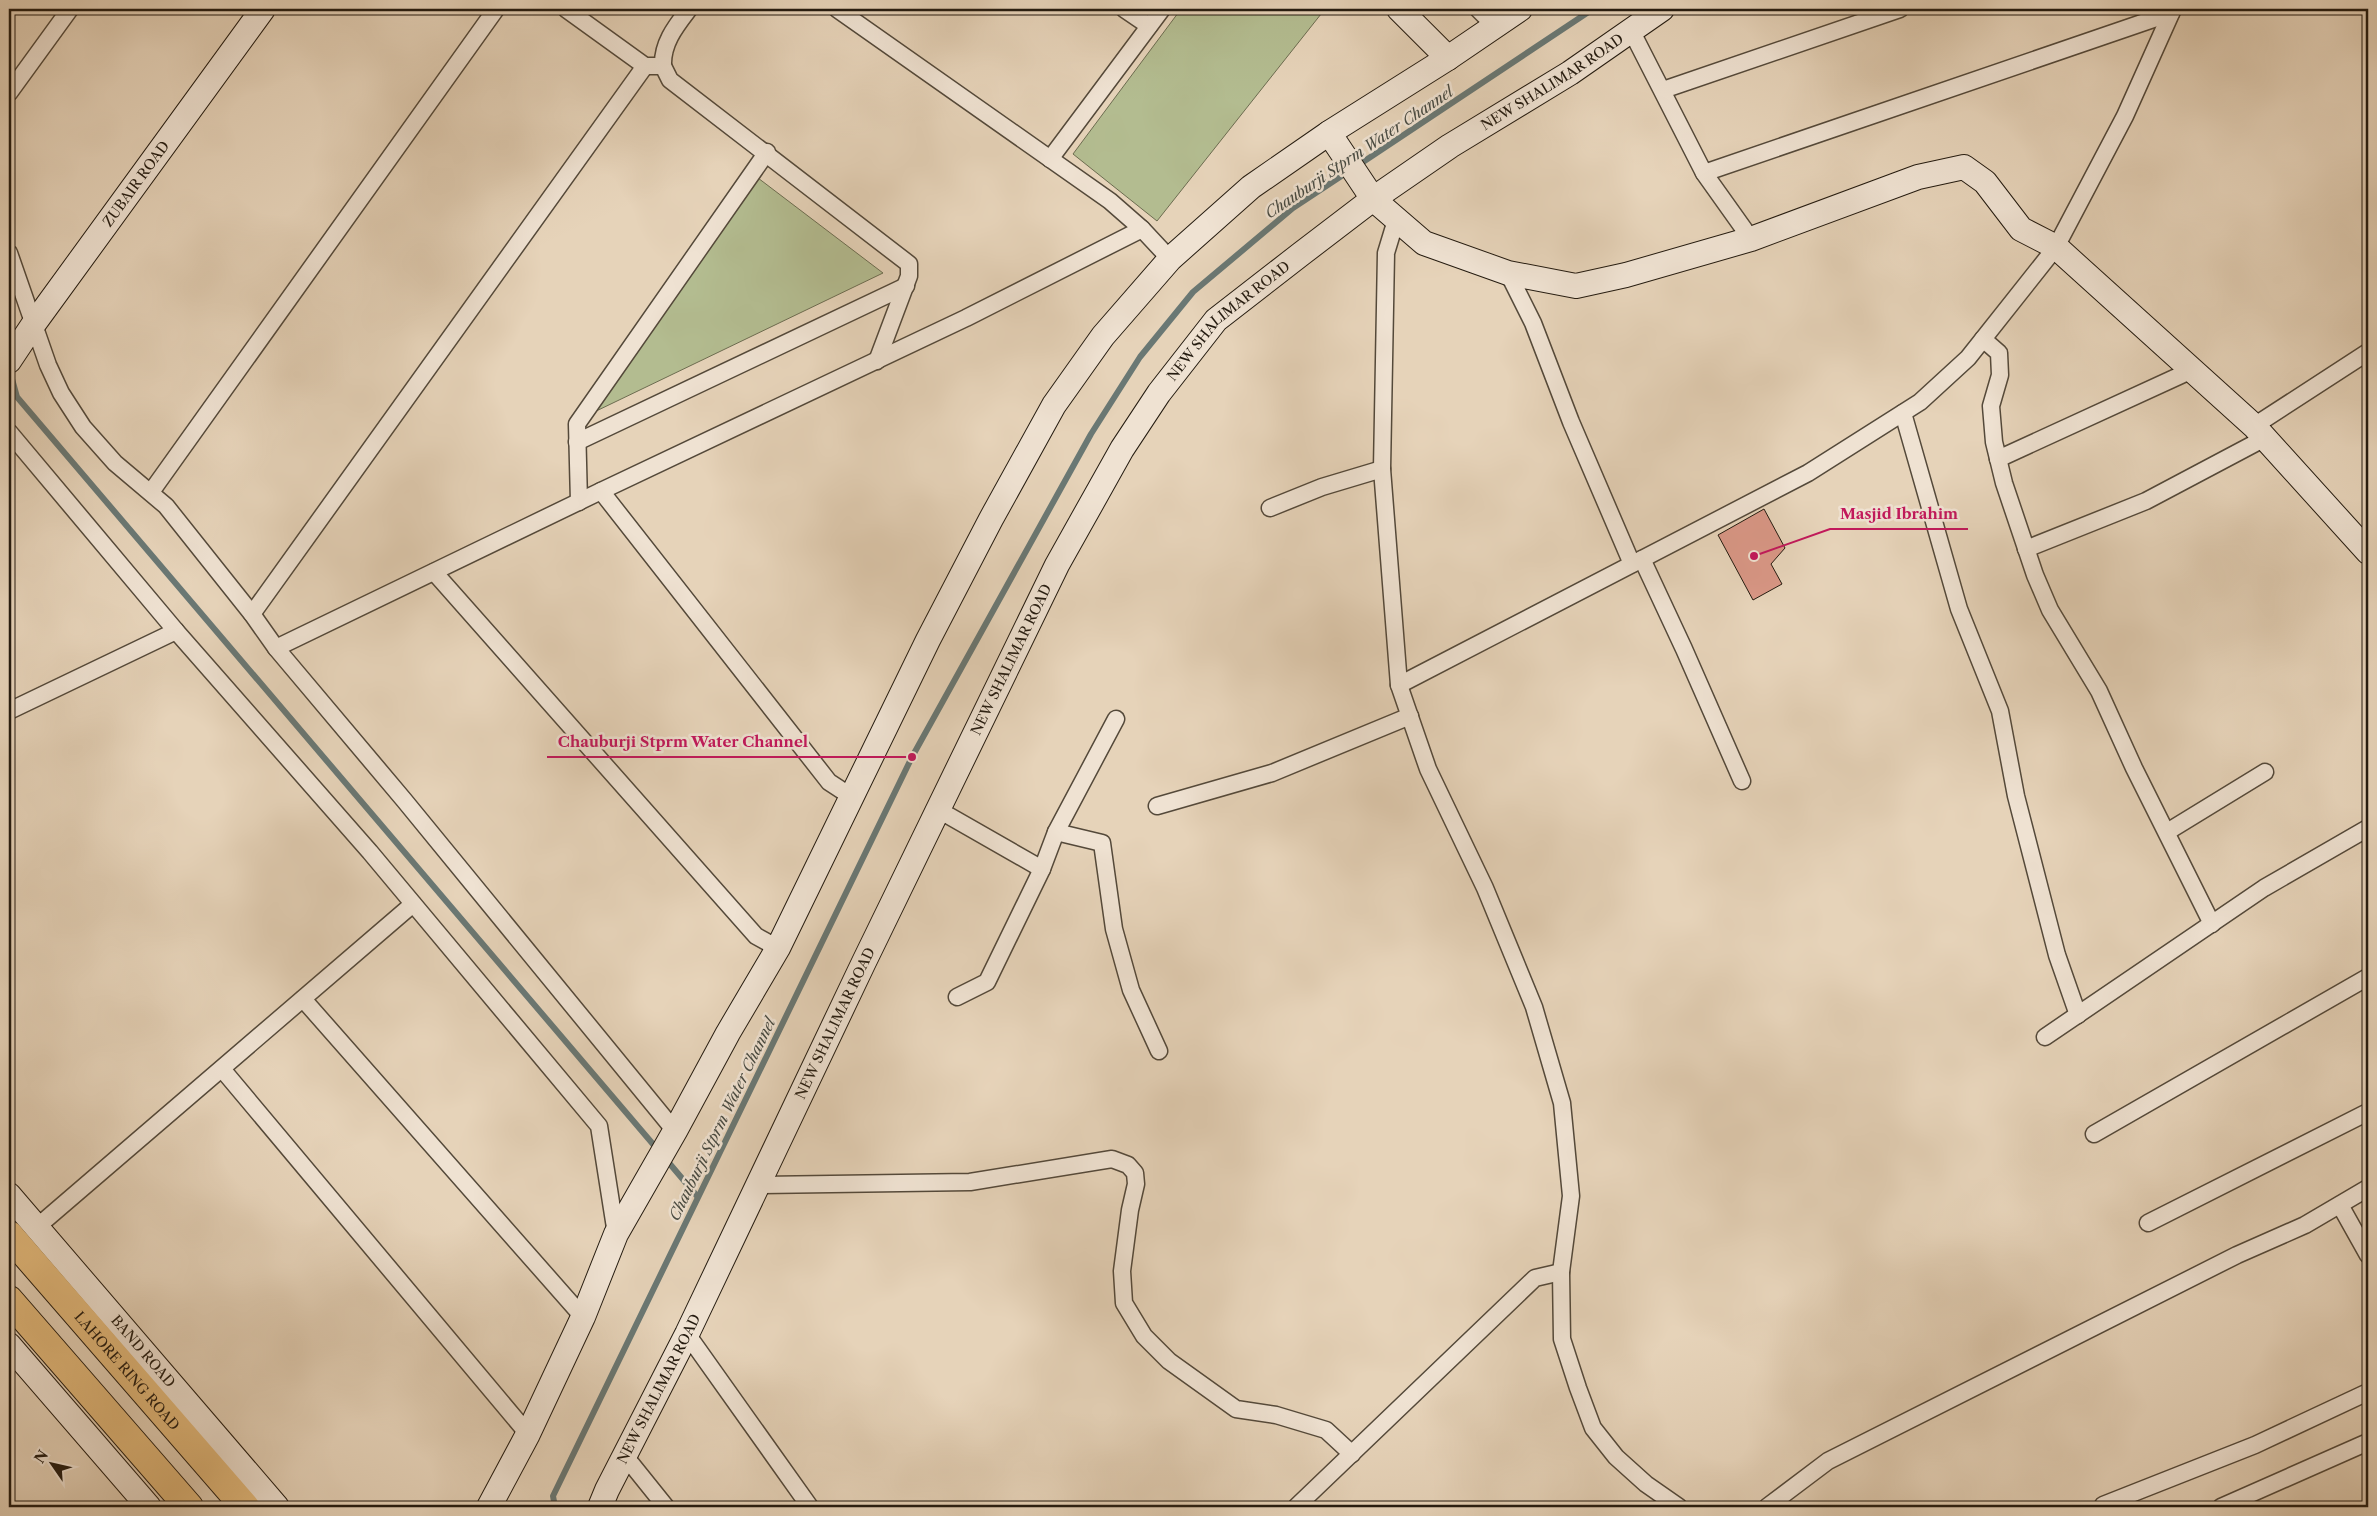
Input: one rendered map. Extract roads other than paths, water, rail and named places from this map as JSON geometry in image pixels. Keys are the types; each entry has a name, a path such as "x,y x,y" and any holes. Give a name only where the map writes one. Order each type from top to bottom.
{"highway":[{"name":"LAHORE RING ROAD","path":"9,1235 245,1507"},
{"path":"9,1300 189,1507"}],"street":[{"path":"9,93 70,9"},
{"name":"ZUBAIR ROAD","path":"9,361 30,329 264,9"},
{"path":"151,492 496,9"},
{"path":"566,9 645,66 663,66"},
{"path":"689,9 671,34 663,58 663,66 670,80 767,152 909,264 910,270 906,286 877,361"},
{"path":"837,9 1110,201 1170,259"},
{"path":"1124,9 1149,26"},
{"path":"1050,159 1162,9"},
{"path":"1399,9 1448,58"},
{"path":"1478,9 1496,27"},
{"path":"489,1507 528,1434 583,1317 616,1234 728,1033 778,948 933,631 1054,405 1103,336 1170,259 1251,187 1334,142 1448,58 1520,9"},
{"name":"NEW SHALIMAR ROAD","path":"600,1507 687,1334 937,809 1057,565 1122,449 1159,393 1216,320 1370,195 1570,73 1632,32 1662,9"},
{"path":"1663,90 1900,9"},
{"path":"1704,173 2172,11"},
{"path":"1399,686 1808,473 1920,402 1968,358 2056,247 2125,116 2172,11"},
{"path":"1632,32 1704,173 1751,238"},
{"path":"252,614 645,66"},
{"path":"1334,142 1370,195 1424,243 1508,273 1576,286 1626,275 1751,238 1918,177 1964,167 1985,182 2021,229 2056,247 2260,432 2368,552"},
{"path":"579,502 577,424 767,152"},
{"path":"1396,220 1386,253 1382,469 1399,686 1428,769 1485,888 1534,1008 1562,1103 1570,1196 1561,1272 1562,1339 1594,1428 1616,1458 1646,1484 1679,1507"},
{"path":"276,648 601,491 877,361 1142,230"},
{"path":"9,253 30,329 61,393 83,426 115,463 166,506 252,614 276,648 404,800 672,1136"},
{"path":"1508,273 1533,323 1571,422 1742,781"},
{"path":"577,442 906,286"},
{"path":"1982,339 1999,353 2000,375 1991,406 1994,442 2026,549 2050,610 2099,691 2134,768 2212,924"},
{"path":"2026,549 2146,501 2260,432 2368,352"},
{"path":"1998,459 2192,370"},
{"path":"1902,413 1959,608 2000,711 2016,796 2057,955 2078,1015"},
{"path":"9,432 176,631 413,904 599,1126 616,1234"},
{"path":"1270,508 1322,487 1382,469"},
{"path":"601,491 829,782 852,797"},
{"path":"434,572 756,936 778,948"},
{"path":"9,711 176,631"},
{"path":"1157,806 1272,773 1410,716"},
{"path":"957,997 987,982 1042,869 1056,832 1116,719"},
{"path":"2167,832 2266,772"},
{"path":"937,809 1042,869"},
{"path":"2045,1037 2264,888 2368,828"},
{"path":"1056,832 1102,843 1114,929 1131,990 1159,1050"},
{"path":"37,1228 413,904"},
{"path":"2094,1134 2368,977"},
{"path":"303,999 583,1317"},
{"path":"222,1069 528,1434"},
{"path":"2148,1223 2368,1112"},
{"path":"758,1186 970,1182 1112,1159 1128,1165 1135,1173 1136,1184 1130,1210 1122,1272 1124,1303 1144,1336 1169,1360 1236,1409 1276,1415 1326,1430 1352,1454"},
{"path":"1766,1507 1828,1461 2237,1254 2305,1225 2368,1188"},
{"name":"BAND ROAD","path":"9,1195 277,1507"},
{"path":"2340,1205 2368,1255"},
{"path":"1296,1507 1535,1278 1561,1272"},
{"path":"687,1334 810,1507"},
{"path":"9,1345 149,1507"},
{"path":"2103,1506 2255,1445 2368,1392"},
{"path":"2221,1507 2368,1442"},
{"path":"626,1456 666,1507"}],"waterway":[{"name":"Chauburji Stprm Water Channel","path":"1357,166 1593,9"},
{"name":"Chauburji Stprm Water Channel","path":"555,1507 553,1496 912,757 1091,434 1140,357 1193,292 1293,208 1349,171"},
{"path":"9,368 17,397 658,1150"},
{"path":"664,1157 697,1196"}],"place":[{"name":"Masjid Ibrahim","path":"1754,556"},
{"name":"Chauburji Stprm Water Channel","path":"912,757"}]}
